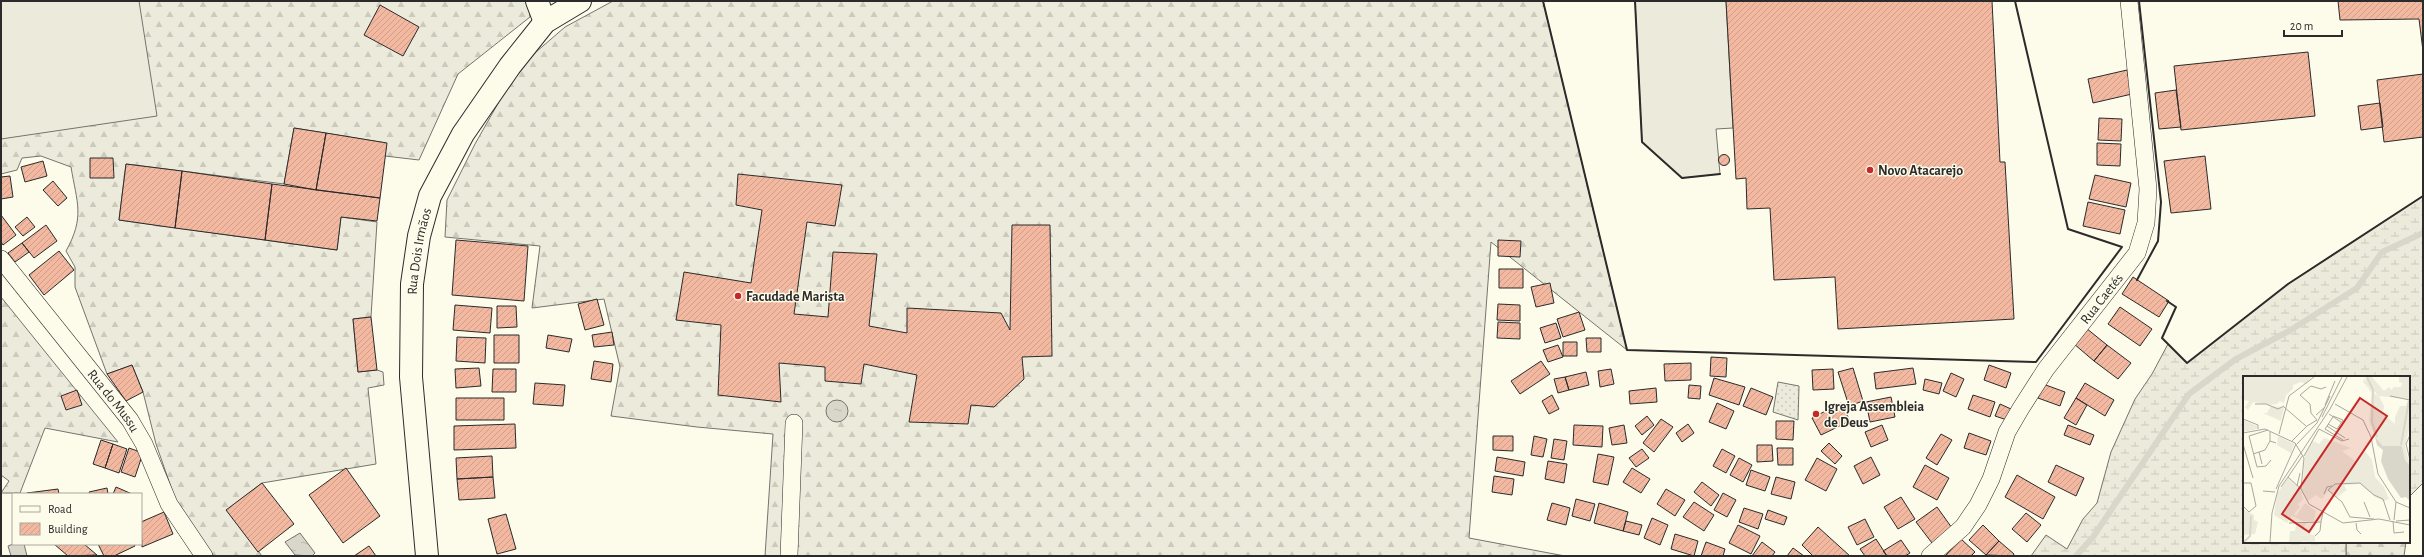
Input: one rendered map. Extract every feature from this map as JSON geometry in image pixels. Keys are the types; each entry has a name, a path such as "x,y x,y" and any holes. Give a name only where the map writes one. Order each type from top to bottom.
{"main road":[{"path":"537,1 545,22"},
{"name":"Rua Dois Irmãos","path":"427,556 411,377 412,284 419,236 430,196 463,134 510,66 545,22 580,1"}],"street":[{"name":"Rua Caetés","path":"1930,556 1963,527 1978,505 1991,479 2007,432 2021,408 2046,369 2137,253 2146,223 2148,189 2128,1"},
{"name":"Rua do Mussu","path":"1,259 130,420 144,444 169,504 204,556"},
{"path":"789,556 794,423"}],"green space":[{"path":"1,1 528,1 530,17 458,74 419,160 385,156 386,143 294,128 284,184 126,164 119,220 337,250 341,217 377,222 371,317 353,319 358,372 377,370 383,372 384,385 368,388 376,464 262,483 227,510 262,556 214,556 179,510 156,444 143,392 132,365 107,374 75,287 75,267 66,251 76,229 78,219 77,200 71,167 41,156 22,158 17,170 1,174"},
{"path":"1,1 139,1 157,116 1,139"},
{"path":"613,1 1543,1 1627,350 1491,242 1469,538 1565,556 765,556 773,434 697,427 611,416 620,367 604,299 532,308 540,246 445,237 447,200 475,144 513,77 536,52 565,27"},
{"path":"2423,196 2423,483 2410,496 2410,376 2243,376 2243,543 2346,543 2346,556 2031,556 2046,535 2067,549 2083,519 2097,503 2111,452 2135,399 2152,374 2168,344 2187,363 2288,284"},
{"path":"1,297 118,442 45,428 20,493 1,493 9,481 1,475"},
{"path":"1778,382 1799,386 1798,420 1773,412"},
{"path":"2346,543 2406,543 2404,556 2346,556"}],"shaded area":[{"path":"1635,1 1726,1 1733,128 1716,129 1720,174 1682,178 1642,142"}],"water":[{"path":"837,400 845,403 848,411 845,419 837,422 829,419 826,411 829,403"},
{"path":"300,533 315,553 312,556 295,555 285,542"},
{"path":"12,544 24,545 27,556 11,556 8,546"}],"building":[{"name":"Novo Atacarejo","path":"1726,1 1992,1 2000,162 2005,162 2014,319 1838,329 1835,277 1774,280 1770,208 1747,209 1746,178 1736,179"},
{"path":"2338,1 2423,1 2423,51 2419,19 2340,20"},
{"path":"380,5 419,27 403,56 364,35"},
{"path":"2308,52 2315,116 2181,130 2174,66"},
{"path":"2127,70 2132,94 2093,103 2088,79"},
{"path":"2423,74 2423,137 2384,142 2377,80"},
{"path":"2176,90 2181,127 2159,129 2155,93"},
{"path":"2380,103 2383,127 2361,130 2358,106"},
{"path":"2099,118 2122,119 2121,141 2098,140"},
{"path":"294,128 326,133 316,190 284,184"},
{"path":"326,133 387,143 380,198 316,190"},
{"path":"2097,143 2121,144 2120,166 2097,165"},
{"path":"1724,154 1728,156 1730,160 1728,164 1724,166 1720,164 1718,160 1720,156"},
{"path":"2205,156 2211,209 2171,213 2164,161"},
{"path":"90,158 113,158 114,178 90,178"},
{"path":"43,161 47,176 25,182 21,167"},
{"path":"126,164 182,171 175,228 119,220"},
{"path":"182,171 272,184 265,240 175,228"},
{"name":"Facudade Marista","path":"738,174 842,185 835,226 807,222 794,314 828,317 833,252 877,254 869,326 907,333 907,308 1001,313 1010,330 1012,225 1050,225 1052,356 1022,357 1024,379 994,407 971,405 968,424 909,422 917,375 864,364 861,384 825,381 825,367 779,363 781,402 718,395 721,325 676,320 684,272 751,283 762,210 736,205"},
{"path":"2095,175 2131,183 2126,207 2089,199"},
{"path":"10,176 13,197 1,199 1,177"},
{"path":"53,181 67,198 58,206 43,190"},
{"path":"272,184 380,198 377,221 341,217 337,250 265,240"},
{"path":"2088,202 2125,210 2120,234 2083,226"},
{"path":"1,215 16,235 3,245 1,242"},
{"path":"27,217 35,227 23,236 15,227"},
{"path":"46,225 57,241 34,258 22,243"},
{"path":"456,240 528,246 524,301 452,295"},
{"path":"1498,240 1521,241 1520,257 1498,256"},
{"path":"22,243 29,252 15,262 8,253"},
{"path":"59,251 74,270 44,295 29,275"},
{"path":"1499,269 1523,269 1523,288 1499,288"},
{"path":"2133,277 2169,301 2159,317 2122,294"},
{"path":"1550,283 1554,303 1536,307 1531,287"},
{"path":"597,299 604,325 585,330 578,304"},
{"path":"1498,304 1520,305 1520,321 1497,320"},
{"path":"455,305 492,308 490,333 453,330"},
{"path":"497,306 516,306 517,327 497,328"},
{"path":"2120,307 2152,329 2140,346 2108,324"},
{"path":"1579,312 1585,330 1563,337 1557,319"},
{"path":"371,317 377,370 358,372 353,319"},
{"path":"1498,322 1520,323 1520,339 1497,338"},
{"path":"1556,323 1561,338 1545,343 1540,328"},
{"path":"2086,328 2107,345 2094,361 2074,344"},
{"path":"612,332 614,345 594,347 592,335"},
{"path":"494,335 519,335 519,363 494,363"},
{"path":"548,335 572,339 569,352 546,348"},
{"path":"457,337 486,338 485,363 456,361"},
{"path":"1586,338 1601,338 1601,352 1587,352"},
{"path":"1563,342 1577,342 1577,356 1563,356"},
{"path":"1558,345 1563,357 1548,362 1543,350"},
{"path":"2107,345 2131,363 2118,379 2094,361"},
{"path":"1711,357 1727,358 1726,377 1710,376"},
{"path":"594,361 613,364 611,382 591,379"},
{"path":"1541,361 1550,374 1520,394 1511,381"},
{"path":"1691,363 1691,380 1665,381 1664,364"},
{"path":"132,365 143,392 126,401 107,374"},
{"path":"1989,365 2011,373 2006,388 1984,380"},
{"path":"479,368 481,386 456,388 455,369"},
{"path":"1853,368 1863,401 1849,406 1838,372"},
{"path":"1913,368 1916,384 1876,389 1874,373"},
{"path":"493,369 516,369 516,392 492,392"},
{"path":"1611,369 1614,384 1600,387 1598,371"},
{"path":"1833,369 1834,389 1813,390 1812,370"},
{"path":"1586,372 1589,385 1569,390 1565,377"},
{"path":"1951,373 1964,379 1956,397 1943,391"},
{"path":"1565,377 1569,390 1558,393 1554,379"},
{"path":"1714,378 1745,387 1739,405 1709,395"},
{"path":"1925,379 1942,383 1939,394 1923,390"},
{"path":"535,383 565,385 563,406 533,404"},
{"path":"2085,383 2114,400 2105,416 2076,398"},
{"path":"2043,384 2065,392 2060,406 2038,398"},
{"path":"1689,385 1701,386 1700,399 1688,398"},
{"path":"1656,388 1657,402 1630,404 1629,391"},
{"path":"1751,388 1773,397 1766,415 1743,406"},
{"path":"77,390 82,405 66,410 61,396"},
{"path":"1552,395 1559,409 1549,414 1542,401"},
{"path":"1973,395 1995,402 1990,417 1968,409"},
{"path":"1891,397 1895,417 1870,422 1866,402"},
{"path":"456,398 504,398 504,420 456,420"},
{"path":"2076,398 2087,405 2076,425 2064,418"},
{"path":"1717,403 1734,411 1726,429 1709,422"},
{"path":"1841,403 1850,421 1821,435 1812,418"},
{"path":"2000,404 2011,409 2007,420 1995,416"},
{"path":"1647,416 1654,425 1642,435 1635,426"},
{"path":"1661,419 1673,427 1654,452 1643,443"},
{"path":"1776,421 1794,421 1793,440 1776,439"},
{"path":"515,424 516,448 454,450 454,426"},
{"path":"1688,424 1694,433 1682,442 1676,433"},
{"path":"1574,425 1603,426 1602,447 1573,445"},
{"path":"1624,425 1627,443 1612,445 1609,428"},
{"path":"1882,425 1888,440 1871,447 1865,432"},
{"path":"2068,425 2094,435 2090,445 2064,435"},
{"path":"1969,433 1991,441 1986,455 1964,448"},
{"path":"1941,434 1952,440 1937,465 1926,458"},
{"path":"1493,436 1513,436 1513,451 1493,450"},
{"path":"1534,436 1547,439 1543,457 1531,455"},
{"path":"1554,439 1567,441 1564,460 1551,458"},
{"path":"101,440 113,444 105,468 93,464"},
{"path":"1829,443 1842,456 1835,464 1821,451"},
{"path":"113,444 127,449 119,473 105,468"},
{"path":"1757,445 1772,445 1773,461 1757,462"},
{"path":"129,448 143,453 135,477 121,472"},
{"path":"1777,448 1793,448 1793,465 1778,465"},
{"path":"1642,449 1649,458 1636,467 1629,458"},
{"path":"1722,449 1735,456 1726,473 1713,466"},
{"path":"1598,454 1614,457 1608,485 1593,482"},
{"path":"492,456 493,477 457,479 456,458"},
{"path":"1497,457 1525,462 1523,476 1495,471"},
{"path":"1871,457 1880,475 1863,484 1854,466"},
{"path":"1739,458 1752,465 1743,482 1730,475"},
{"path":"1817,458 1837,469 1826,491 1805,480"},
{"path":"1548,461 1567,464 1564,483 1545,479"},
{"path":"1925,465 1949,478 1937,500 1913,487"},
{"path":"2056,465 2084,478 2076,496 2048,482"},
{"path":"346,468 380,516 343,543 309,495"},
{"path":"1632,468 1650,479 1641,493 1623,482"},
{"path":"1751,470 1770,477 1765,491 1746,485"},
{"path":"2017,475 2055,497 2043,519 2005,497"},
{"path":"1494,476 1514,479 1512,495 1492,492"},
{"path":"493,477 495,498 459,500 457,479"},
{"path":"1776,477 1795,482 1791,499 1771,494"},
{"path":"1702,482 1719,495 1711,506 1694,492"},
{"path":"262,483 294,524 258,552 226,510"},
{"path":"116,487 130,493 113,493"},
{"path":"107,488 108,493 90,493"},
{"path":"58,489 59,493 27,493"},
{"path":"1666,489 1685,500 1675,516 1657,504"},
{"path":"1723,493 1736,500 1727,517 1714,510"},
{"path":"1901,497 1915,519 1898,529 1884,507"},
{"path":"1576,499 1595,504 1590,521 1572,516"},
{"path":"1694,502 1714,515 1704,531 1683,517"},
{"path":"1552,503 1570,508 1566,525 1547,520"},
{"path":"1599,503 1628,512 1623,531 1594,523"},
{"path":"1937,507 1952,528 1932,543 1916,522"},
{"path":"1744,508 1763,514 1758,529 1739,522"},
{"path":"1768,510 1787,517 1784,525 1765,519"},
{"path":"164,512 173,534 142,547 142,522"},
{"path":"2026,513 2041,525 2027,542 2012,529"},
{"path":"506,514 516,549 497,554 488,519"},
{"path":"1652,518 1668,525 1660,545 1644,538"},
{"path":"1865,519 1874,537 1857,545 1848,527"},
{"path":"1626,521 1642,525 1639,535 1623,531"},
{"path":"1738,525 1760,536 1751,554 1729,543"},
{"path":"1983,525 1999,541 1986,555 1969,540"},
{"path":"1818,527 1850,556 1813,556 1802,545"},
{"path":"1675,534 1698,541 1694,556 1671,549"},
{"path":"1876,539 1887,556 1865,556 1860,549"},
{"path":"1961,539 1975,552 1971,556 1945,556"},
{"path":"1901,540 1910,553 1905,556 1887,556 1883,551"},
{"path":"1999,541 2014,554 2013,556 1986,555"},
{"path":"1706,542 1725,549 1723,556 1701,556"},
{"path":"1762,542 1775,552 1772,556 1752,556"},
{"path":"55,545 85,545 97,555 68,556"},
{"path":"98,545 135,546 114,556 104,556"},
{"path":"369,546 376,556 354,556"},
{"path":"1793,548 1804,556 1787,556"}],"waterway":[{"path":"2076,556 2093,537 2189,394 2236,359 2289,331 2357,288 2382,252 2423,233"}],"wall":[{"path":"1543,1 1627,350 2036,362 2122,247 2068,229 2015,1"},
{"path":"1635,1 1642,142 1682,178 1720,174"},
{"path":"2137,280 2158,241 2161,202 2139,1"},
{"path":"2167,301 2176,307 2162,338 2187,363 2288,284 2423,196"}],"place":[{"name":"Novo Atacarejo","path":"1870,170"},
{"name":"Facudade Marista","path":"738,296"},
{"name":"Igreja Assembleia de Deus","path":"1816,414"}]}
